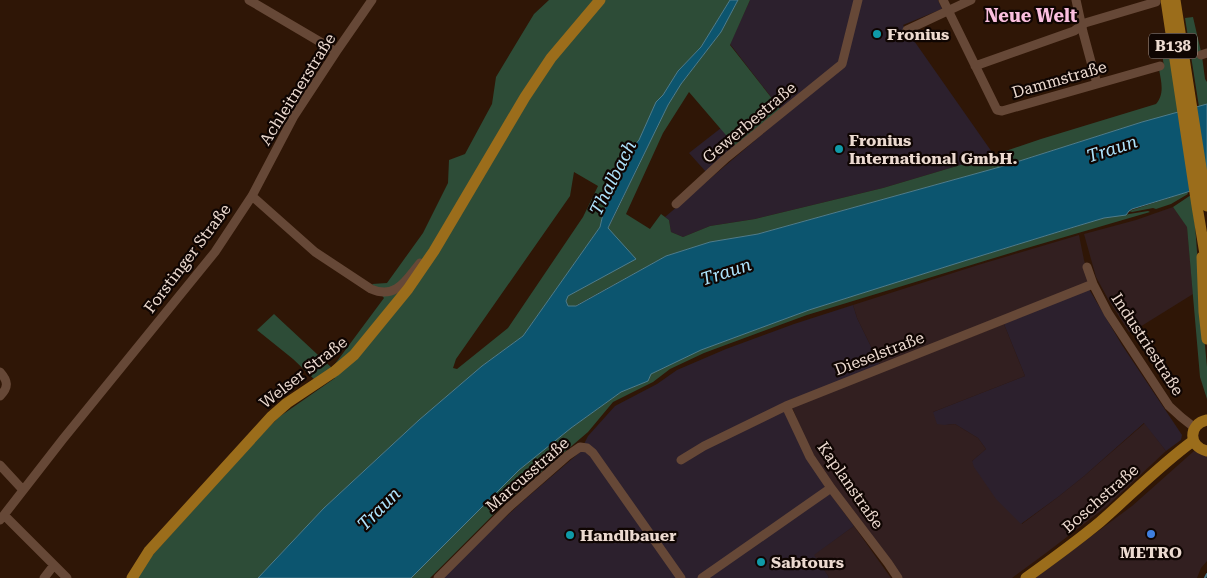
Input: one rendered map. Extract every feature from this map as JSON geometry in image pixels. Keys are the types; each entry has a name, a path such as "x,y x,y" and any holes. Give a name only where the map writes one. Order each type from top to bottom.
{"main road":[{"name":"Welser Straße","path":"132,578 149,551 246,443 271,417 288,403 335,371 354,355 408,289 434,251 551,58 600,0"},
{"name":"B138","path":"1175,0 1184,91 1204,206 1201,226 1207,266"},
{"name":"B138","path":"1161,1 1184,91"},
{"path":"1201,226 1204,312 1207,339"},
{"path":"1207,420 1198,424 1192,434 1196,446 1200,450 1207,451"},
{"name":"Boschstraße","path":"1026,578 1061,553 1193,441"}],"street":[{"path":"249,0 336,52"},
{"name":"Achleitnerstraße","path":"252,196 294,116 372,0"},
{"name":"Gewerbestraße","path":"676,204 726,158 842,64 858,0"},
{"name":"Dammstraße","path":"943,0 997,110 1002,111 1160,66"},
{"path":"906,30 971,0"},
{"path":"1076,0 1097,84"},
{"path":"975,66 1074,31 1086,23 1161,1"},
{"name":"Forstinger Straße","path":"2,518 215,252 252,196 316,252 378,292 388,293 400,287 426,256 434,251"},
{"name":"Industriestraße","path":"1087,268 1108,313 1169,406 1195,428"},
{"name":"Dieselstraße","path":"681,460 704,446 786,406 1093,284"},
{"path":"0,372 6,379 6,386 0,396"},
{"name":"Kaplanstraße","path":"786,406 810,457 898,578"},
{"name":"Marcusstraße","path":"438,578 509,507 567,456 580,447 587,448 593,453 629,496 681,578"},
{"path":"0,466 23,490"},
{"path":"702,578 831,488"},
{"path":"2,518 67,578"},
{"path":"44,578 54,565"}],"shaded area":[{"name":"Fronius","path":"750,0 938,0 942,9 903,25 994,155 883,188 755,219 710,226 683,237 671,232 669,220 665,217 785,115 730,44"},
{"path":"721,128 737,148 707,173 689,153"},
{"path":"1173,207 1187,226 1193,294 1129,332 1096,277 1084,234 1136,220"},
{"path":"1079,235 1091,283 881,367 857,318 853,305"},
{"path":"1089,289 1122,345 1182,435 1181,440 1166,451 1144,423 1083,477 1021,524 996,499 974,467 972,461 986,449 978,438 955,424 937,424 933,412 1025,376 1004,324"},
{"path":"853,305 857,318 881,367 782,404 825,487 854,526 814,555 828,578 443,578 472,548 523,501 580,452 588,436 615,406 657,384 677,370 726,349"},
{"path":"1004,324 1025,376 933,412 945,425 955,424 978,438 986,449 972,461 1022,524 1083,477 1145,423 1166,451 1106,507 1012,578 900,578 821,469 806,441 792,407"},
{"name":"METRO","path":"1194,451 1207,454 1207,561 1201,568 1197,578 1035,578 1132,506"},
{"path":"854,526 891,578 828,578 813,555"}],"green space":[{"path":"549,0 730,0 701,47 678,71 663,95 656,102 639,140 633,147 622,169 603,214 600,227 523,336 482,366 419,420 324,508 258,578 136,578 149,559 254,442 279,417 335,378 315,380 293,359 257,330 274,314 332,368 384,298 372,284 387,283 423,233 448,183 449,160 465,154 492,104 496,77 534,14","holes":["574,172 598,186 583,217 508,328 457,369 453,368 456,359 570,196"]},
{"path":"738,0 750,0 730,45 781,110 737,148 689,92 663,133 626,214 650,229 661,214 669,220 671,232 683,237 710,226 755,219 883,188 1156,104 1161,96 1159,69 1164,68 1160,35 1167,33 1179,113 1142,122 1007,165 758,234 710,242 666,256 575,306 568,306 566,301 568,296 635,259 608,229 668,105 681,84 721,32"},
{"path":"1193,17 1207,82 1207,104 1199,107 1185,18"},
{"path":"1187,192 1188,194 1171,204 1156,209 1129,211"},
{"path":"1191,195 1207,367 1207,399 1200,377 1187,227 1173,207"},
{"path":"1150,212 807,315 704,353 670,369 653,382 613,402 588,432 504,504 430,578 411,578 519,470 571,428 621,392 648,381 651,374 701,350 809,310 1104,218"}],"water":[{"name":"Traun","path":"730,0 738,0 721,32 681,84 668,105 608,228 636,259 568,296 566,301 568,306 576,306 666,256 710,242 758,234 1007,165 1142,122 1207,104 1207,186 1132,209 1126,215 1104,218 809,310 701,350 651,374 648,381 621,392 571,428 519,470 411,578 258,578 324,508 419,420 482,366 523,336 600,227 613,187 633,147 639,140 656,102 663,95 678,71 701,47"}],"waterway":[{"path":"1205,578 1207,574"}],"place":[{"name":"Fronius","path":"877,34"},
{"name":"Fronius International GmbH.","path":"839,149"},
{"name":"METRO","path":"1151,534"},
{"name":"Handlbauer","path":"570,535"},
{"name":"Sabtours","path":"761,562"}],"district":[{"name":"Neue Welt","path":"1031,16"}],"water label":[{"name":"Thalbach","path":"613,178"}]}
